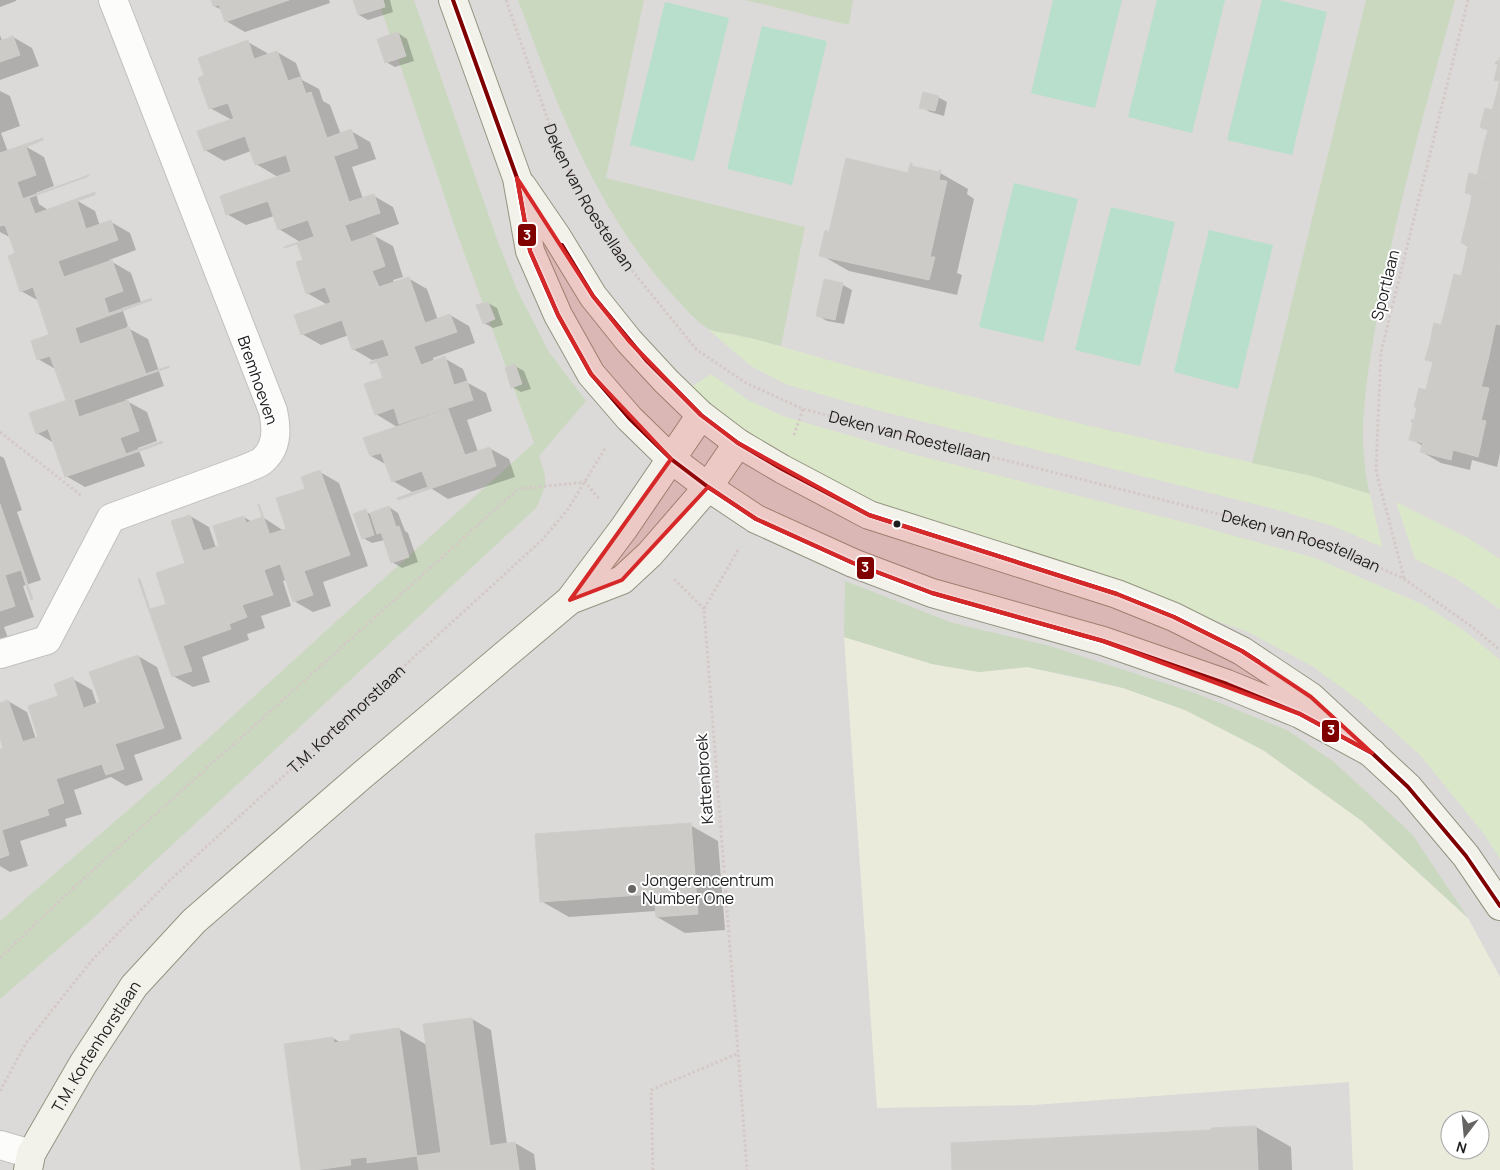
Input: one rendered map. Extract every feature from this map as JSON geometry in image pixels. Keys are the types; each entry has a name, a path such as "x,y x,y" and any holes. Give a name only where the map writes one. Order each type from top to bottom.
{"main road":[{"path":"453,0 517,178 530,250 558,315 591,374 630,418 671,459 708,488 756,519 853,562 932,593 1103,642 1227,684 1300,714 1372,753"},
{"path":"517,178 557,236 593,296 666,381 701,416 738,443 782,469 870,515 1116,594 1174,617 1242,651 1311,697 1408,787 1442,825 1500,906"},
{"name":"T.M. Kortenhorstlaan","path":"29,1162 83,1064 134,986 194,921 352,784 570,600 624,528 701,416"},
{"name":"T.M. Kortenhorstlaan","path":"570,600 622,580 650,554 708,488 738,443"}],"street":[{"name":"Bremhoeven","path":"110,518 245,469 263,460 274,446 276,427 273,411 113,0"},
{"path":"0,654 47,640 110,518"},
{"path":"0,1145 29,1162"}],"path":[{"name":"Deken van Roestellaan","path":"506,0 556,143 586,202 630,268 697,350 746,383 803,409 1258,524 1336,547 1404,579 1471,626 1500,650"},
{"name":"Sportlaan","path":"1404,579 1376,472 1381,352 1468,0"},
{"path":"666,381 697,350"},
{"path":"782,469 803,409"},
{"name":"T.M. Kortenhorstlaan","path":"0,1091 26,1043 93,959 170,880 542,540 568,509 612,437 630,418"},
{"path":"0,432 110,518"},
{"path":"0,958 71,890 518,489 585,482"},
{"name":"Kattenbroek","path":"747,1170 704,609 756,519"},
{"path":"653,1170 651,1090 737,1054"}],"highlighted area":[{"path":"517,178 593,296 629,341 701,415 738,443 869,515 1117,594 1174,617 1242,651 1311,697 1372,753 1300,714 1103,641 932,593 853,563 756,519 708,487 622,580 570,600 671,459 591,374 558,315 530,251"}],"shaded area":[{"path":"0,0 1500,0 1500,1170 0,1170"},
{"path":"844,637 932,664 979,672 1027,667 1123,688 1185,710 1263,750 1362,821 1468,918 1500,977 1500,1170 1353,1170 1349,1082 1033,1105 877,1108"}],"green space":[{"path":"378,0 414,0 498,242 518,292 549,352 586,401 539,456 544,471 545,483 536,508 89,922 0,999 0,921 165,778 534,443 458,236"},
{"path":"518,0 644,0 606,178 805,227 781,346 706,328 672,294 645,261 621,227 581,154 548,78"},
{"path":"745,0 853,0 849,25"},
{"path":"1053,0 1122,0 1095,108 1031,93"},
{"path":"1157,0 1225,0 1192,133 1128,117"},
{"path":"1262,0 1278,0 1327,12 1292,155 1227,140"},
{"path":"1366,0 1455,0 1401,204 1375,329 1368,370 1363,432 1366,473 1370,494 1312,476 1252,463"},
{"path":"665,2 729,18 694,161 630,145"},
{"path":"762,26 827,41 792,185 727,169"},
{"path":"1014,183 1078,199 1043,342 979,327"},
{"path":"1111,207 1175,222 1140,366 1075,350"},
{"path":"1209,230 1273,245 1238,389 1174,372"},
{"path":"709,330 755,339 856,368 1090,426 1312,476 1370,494 1382,547 1333,526 1274,509 872,409 785,384 751,366"},
{"path":"711,374 748,400 783,416 912,454 1191,524 1315,558 1424,605 1466,632 1500,660 1500,859 1484,834 1420,755 1361,702 1312,666 1248,632 1104,580 872,503 795,466 723,417 690,388"},
{"path":"1396,502 1468,538 1500,559 1500,609 1455,578 1415,559"},
{"path":"845,581 953,623 1050,646 1195,693 1287,730 1334,762 1412,834 1468,918 1362,821 1263,750 1185,710 1123,688 1027,667 979,672 932,664 844,637"}],"building":[{"path":"211,0 289,0 225,22 219,5 213,6"},
{"path":"353,0 383,0 385,7 358,15"},
{"path":"398,32 406,56 385,63 377,39"},
{"path":"13,36 20,55 0,62 0,41"},
{"path":"248,40 254,59 277,51 288,81 300,77 306,94 234,119 228,103 209,109 198,78 204,75 198,58"},
{"path":"1500,57 1499,81 1494,80 1498,64 1495,64 1496,61 1499,61"},
{"path":"1500,80 1500,112 1492,111"},
{"path":"311,92 327,138 351,129 358,148 291,171 286,155 255,165 245,136 204,151 197,131"},
{"path":"923,92 939,96 935,111 919,108"},
{"path":"1485,108 1500,112 1500,147 1484,143 1488,130 1480,127"},
{"path":"43,138 43,140 26,147 36,175 17,182 23,199 0,207 0,153"},
{"path":"1484,143 1500,147 1500,181 1477,176"},
{"path":"334,157 349,202 374,194 380,213 314,236 308,220 278,230 268,201 226,215 220,196"},
{"path":"846,158 908,173 912,163 912,166 939,172 941,170 939,180 947,181 930,257 935,257 929,280 819,256 825,230 829,232"},
{"path":"1469,173 1500,181 1500,217 1469,210 1472,195 1465,193"},
{"path":"89,175 29,198 35,214 95,192 95,195 77,201 86,229 111,220 118,240 15,276 8,256 15,253 5,225 0,226 0,207"},
{"path":"1469,210 1500,217 1500,269 1465,260 1468,245 1461,243"},
{"path":"345,226 351,242 374,234 385,266 372,271 379,287 331,303 325,287 306,294 296,262 303,260 297,244 284,247"},
{"path":"112,260 123,291 104,298 109,314 49,335 33,287 20,292 15,276 58,261 64,277"},
{"path":"1465,260 1500,269 1500,325 1496,324 1496,322 1445,310 1454,274 1461,276"},
{"path":"409,277 425,323 450,314 457,332 389,355 383,339 352,350 342,320 301,335 294,315"},
{"path":"824,279 843,283 835,320 816,316"},
{"path":"152,298 152,300 75,328 80,344 129,327 146,374 66,400 50,356 37,360 31,341"},
{"path":"488,302 495,319 483,324 476,305"},
{"path":"1445,310 1496,322 1489,356 1430,342 1434,323 1441,325"},
{"path":"1430,342 1489,356 1481,388 1429,376 1433,362 1425,360"},
{"path":"414,347 421,365 445,356 454,385 467,381 473,400 399,424 394,408 375,415 364,384 383,378 377,362 370,364 370,362"},
{"path":"515,364 522,384 511,388 505,368"},
{"path":"169,366 74,400 79,417 128,400 139,431 120,438 126,454 162,441 163,443 65,477 48,429 36,434 29,413"},
{"path":"1429,376 1481,388 1489,388 1481,421 1422,407 1414,407 1419,388 1426,390"},
{"path":"1417,407 1486,421 1478,457 1453,450 1451,460 1420,452 1423,443 1409,440 1413,423 1411,422 1412,419 1414,420"},
{"path":"448,409 465,455 490,447 496,466 398,500 397,498 428,487 422,471 392,482 381,453 370,456 363,438"},
{"path":"320,470 350,555 304,571 313,595 293,602 270,534 286,529 276,498 305,489 301,477"},
{"path":"0,504 33,599 31,600 21,570 5,575 15,606 0,611"},
{"path":"258,504 280,564 264,570 273,595 242,605 247,617 229,624 203,551 219,546 213,526 244,516 246,523 262,517"},
{"path":"389,506 396,527 377,534 370,513"},
{"path":"366,509 374,535 362,539 353,514"},
{"path":"190,515 231,629 183,646 192,671 172,677 138,579 140,579 150,609 166,604 156,573 185,563 171,521"},
{"path":"399,526 409,557 391,563 381,532"},
{"path":"138,655 164,728 115,744 124,769 106,775 84,708 100,702 89,672"},
{"path":"73,677 106,775 102,764 56,779 64,803 47,809 22,742 38,737 28,706 58,696 54,684"},
{"path":"8,700 49,815 2,830 9,855 0,858 0,749 3,748 0,738 0,703"},
{"path":"691,823 698,914 656,917 654,894 540,902 535,834"},
{"path":"472,1018 490,1146 441,1153 423,1024"},
{"path":"399,1028 417,1156 367,1163 367,1157 350,1159 351,1165 301,1170 284,1044 333,1037 334,1043 350,1040 350,1035"},
{"path":"1256,1126 1258,1170 952,1170 951,1143"},
{"path":"515,1142 519,1170 419,1170 417,1156"}],"transit line":[{"name":"3","path":"453,0 517,178 530,251 558,315 591,374 629,418 671,459 708,487 756,519 853,563 932,593 1103,641 1227,684 1300,714 1372,753 1408,787 1466,856 1500,906"},
{"name":"3","path":"562,245 593,296 646,360 701,415 738,443 782,469 869,515 1117,594 1174,617 1242,651 1259,662"}],"place":[{"name":"Jongerencentrum Number One","path":"632,889"}]}
